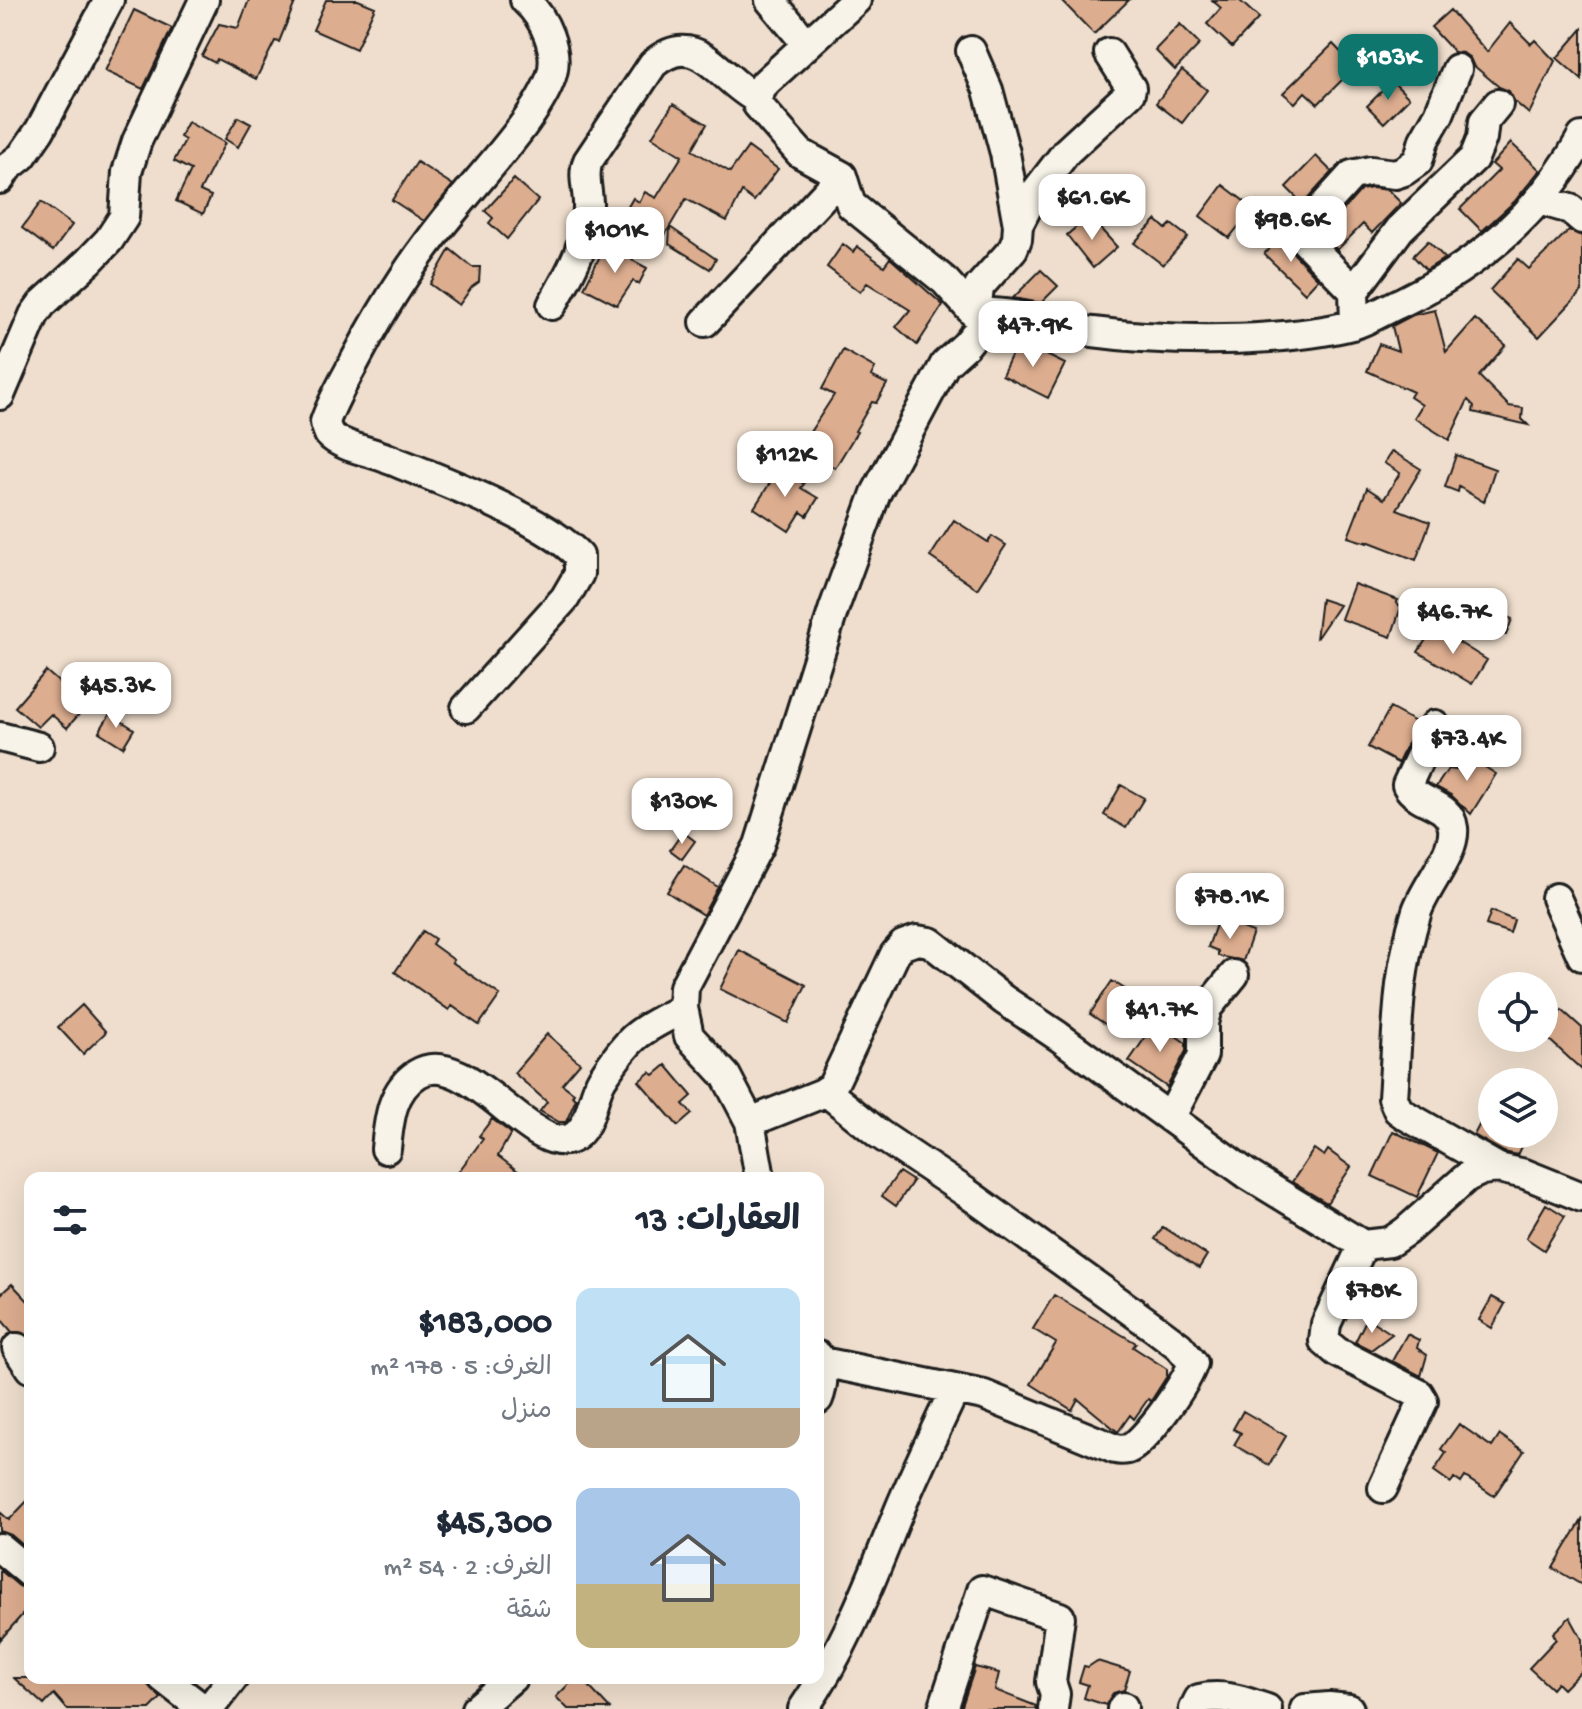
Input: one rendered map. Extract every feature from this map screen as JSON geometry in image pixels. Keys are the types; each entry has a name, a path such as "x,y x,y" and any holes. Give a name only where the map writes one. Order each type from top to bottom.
{"street":[{"path":"0,179 7,168 22,156 40,130 109,0"},
{"path":"0,395 34,315 109,240 124,217 127,172 137,141 204,0"},
{"path":"466,708 565,598 579,574 579,556 555,537 504,509 340,441 329,433 325,422 391,295 538,102 552,75 552,51 547,31 538,12 525,0"},
{"path":"770,0 806,43"},
{"path":"756,98 765,83 856,0"},
{"path":"552,305 581,250 588,206 584,172 588,161 653,64 665,53 678,50 699,53 739,88 756,98 763,113 800,153 842,176 851,205 945,281 982,322"},
{"path":"971,51 988,90 1005,153 1018,225 1013,249 979,287 977,304 982,322"},
{"path":"1018,225 1034,194 1067,151 1129,94 1131,88 1109,53"},
{"path":"1354,291 1306,242 1302,236 1303,227 1335,197 1352,175 1371,171 1395,174 1418,161 1424,140 1439,114 1457,69"},
{"path":"1355,324 1354,291 1400,229 1474,158 1482,138 1484,121 1498,104"},
{"path":"759,1172 750,1122 726,1076 689,1036 683,1008 684,987 759,845 834,608 876,493 945,364 966,345 992,313 1013,314 1092,332 1160,338 1305,333 1355,324 1455,274 1506,236 1564,168 1582,137"},
{"path":"705,322 842,176"},
{"path":"1539,200 1570,209 1582,219"},
{"path":"1435,725 1407,785 1416,797 1446,812 1453,825 1453,838 1419,905 1406,951 1398,992 1393,1098 1398,1110 1405,1115 1498,1168 1525,1174 1582,1197"},
{"path":"0,737 39,747"},
{"path":"1556,898 1582,956"},
{"path":"750,1122 827,1092 838,1077 875,991 895,954 903,945 917,940 930,942 941,949 1004,1000 1247,1174 1363,1245 1390,1242 1467,1177 1482,1170 1498,1168"},
{"path":"1170,1118 1203,1055 1203,1023 1207,1008 1234,975"},
{"path":"386,1149 389,1116 396,1096 407,1081 423,1071 436,1069 466,1079 538,1132 555,1140 570,1139 585,1122 600,1081 635,1036 683,1008"},
{"path":"824,1360 955,1389 1013,1406 1123,1450 1138,1442 1152,1427 1180,1389 1193,1363 1179,1346 1155,1328 879,1134 827,1092"},
{"path":"1363,1245 1326,1324 1324,1341 1337,1352 1419,1394 1423,1401 1383,1488"},
{"path":"824,1679 857,1616 899,1511 955,1389"},
{"path":"0,1548 24,1568"},
{"path":"943,1709 982,1590 1060,1617 1051,1682 1055,1694 1053,1709"},
{"path":"170,1684 195,1706 225,1684"},
{"path":"476,1709 505,1684"},
{"path":"803,1709 821,1684"},
{"path":"1194,1709 1199,1699 1211,1696 1238,1699 1267,1709"},
{"path":"1305,1709 1349,1709"}],"building":[{"path":"249,0 296,0 279,42 275,41 256,79 217,59 215,63 202,56 219,24 238,28"},
{"path":"326,0 358,0 375,7 356,49 313,30"},
{"path":"1061,0 1129,0 1094,34"},
{"path":"1212,0 1239,0 1259,18 1232,47 1207,24 1221,8"},
{"path":"134,10 172,28 143,89 105,71"},
{"path":"1450,10 1487,52 1510,23 1531,44 1535,40 1555,61 1529,114 1514,101 1509,91 1499,87 1463,53 1454,52 1431,27"},
{"path":"1180,24 1200,44 1175,70 1155,50"},
{"path":"1582,29 1582,80 1557,58"},
{"path":"1333,44 1355,67 1318,104 1305,92 1295,103 1283,93"},
{"path":"1182,70 1207,90 1182,123 1156,103"},
{"path":"1392,81 1409,98 1384,123 1367,106"},
{"path":"673,104 707,124 692,150 730,172 748,147 778,169 754,201 742,192 727,221 686,199 662,240 638,226 639,220 625,212 633,198 639,202 645,192 656,198 682,156 652,137"},
{"path":"238,117 251,124 238,147 225,139"},
{"path":"188,122 225,143 200,191 211,196 203,214 176,201 191,170 174,161 185,140 180,137"},
{"path":"1511,143 1540,170 1515,201 1482,231 1460,209 1499,170 1492,164"},
{"path":"1316,156 1332,172 1303,204 1286,187"},
{"path":"417,162 453,185 424,221 392,200"},
{"path":"514,179 538,200 507,239 489,223 493,218 485,211"},
{"path":"1223,185 1253,208 1229,238 1200,216"},
{"path":"1361,190 1388,190 1401,203 1372,233 1363,224 1337,250 1322,234"},
{"path":"41,202 72,225 53,251 22,228"},
{"path":"1089,216 1117,247 1093,268 1067,235"},
{"path":"1156,220 1166,229 1171,224 1188,237 1163,265 1134,243"},
{"path":"670,227 716,259 710,269 669,244"},
{"path":"1569,230 1582,236 1582,291 1539,337 1490,290 1518,259 1529,269"},
{"path":"1285,232 1294,254 1318,279 1305,293 1264,254"},
{"path":"1428,241 1445,258 1426,270 1413,256"},
{"path":"843,244 853,252 857,246 884,266 890,258 943,305 917,345 896,327 910,310 867,283 860,292 827,267"},
{"path":"612,245 634,256 632,260 647,268 639,284 633,281 617,305 584,288 601,254 606,257"},
{"path":"450,249 472,267 480,267 479,282 459,305 430,284"},
{"path":"1041,270 1058,286 1041,303 1013,298"},
{"path":"1435,310 1446,352 1475,319 1506,345 1479,376 1509,406 1523,408 1522,419 1528,425 1473,412 1474,406 1468,400 1449,440 1414,418 1422,405 1410,397 1413,392 1367,371 1379,344 1398,351 1392,326 1413,315"},
{"path":"1018,341 1065,364 1048,398 1002,375"},
{"path":"843,350 875,368 871,376 887,384 876,403 872,402 835,468 801,446 834,395 822,389"},
{"path":"1392,451 1421,469 1397,509 1430,522 1416,560 1348,537 1367,488 1384,499 1400,473 1384,463"},
{"path":"1456,455 1495,469 1484,502 1459,487 1458,492 1445,487"},
{"path":"782,464 795,472 792,476 804,484 801,488 818,498 807,516 801,512 789,531 754,508"},
{"path":"954,520 988,542 992,536 1006,545 977,589 930,557"},
{"path":"1354,584 1398,600 1396,603 1401,607 1391,637 1341,619"},
{"path":"1321,599 1339,605 1316,639"},
{"path":"1499,613 1512,619 1506,635 1492,630"},
{"path":"1434,627 1487,660 1472,684 1418,652"},
{"path":"46,671 86,706 67,728 51,714 38,727 15,707"},
{"path":"1390,708 1417,723 1398,763 1368,747"},
{"path":"110,714 134,729 123,747 99,732"},
{"path":"1471,758 1496,774 1471,814 1451,795 1436,787 1448,769 1456,770 1461,762 1466,765"},
{"path":"1121,785 1144,798 1126,828 1104,815"},
{"path":"683,832 695,841 682,859 670,850"},
{"path":"684,865 718,887 703,915 667,892"},
{"path":"1491,911 1514,920 1510,933 1486,925"},
{"path":"1218,919 1253,932 1243,961 1218,956 1218,951 1208,947"},
{"path":"423,931 435,939 432,944 454,960 452,962 500,995 479,1025 452,1006 449,1010 395,972"},
{"path":"739,950 806,985 788,1023 720,989"},
{"path":"1112,981 1128,991 1123,999 1133,1006 1117,1032 1090,1014"},
{"path":"82,1005 106,1032 83,1054 58,1027"},
{"path":"1562,1010 1582,1028 1582,1070 1558,1048 1558,1014"},
{"path":"1156,1022 1186,1043 1186,1051 1167,1087 1129,1061"},
{"path":"547,1034 580,1063 562,1084 574,1093 572,1096 576,1099 566,1122 559,1122 540,1111 547,1102 514,1073"},
{"path":"666,1065 692,1096 683,1104 692,1114 678,1126 639,1081 650,1072 654,1075"},
{"path":"492,1119 511,1133 498,1156 519,1172 459,1171 483,1139 479,1136"},
{"path":"1393,1131 1438,1153 1417,1197 1372,1176"},
{"path":"1497,1148 1520,1148 1517,1155"},
{"path":"1314,1149 1324,1156 1328,1150 1351,1167 1327,1203 1292,1182"},
{"path":"899,1172 913,1181 896,1206 882,1196"},
{"path":"1546,1204 1565,1216 1544,1250 1526,1238"},
{"path":"1163,1227 1207,1255 1199,1268 1155,1239"},
{"path":"12,1284 24,1297 24,1333 12,1332 0,1318 0,1295"},
{"path":"1054,1295 1136,1343 1133,1347 1167,1369 1167,1376 1151,1401 1148,1399 1134,1419 1130,1415 1118,1432 1078,1399 1072,1410 1031,1384 1056,1343 1033,1329"},
{"path":"1492,1297 1505,1304 1492,1328 1479,1320"},
{"path":"1367,1318 1392,1334 1371,1350 1355,1342"},
{"path":"1407,1334 1419,1340 1417,1348 1427,1355 1421,1376 1392,1361"},
{"path":"1243,1411 1286,1436 1269,1465 1234,1445 1241,1433 1233,1429"},
{"path":"1459,1424 1492,1447 1500,1435 1524,1451 1494,1496 1465,1477 1461,1483 1454,1478 1451,1483 1434,1471 1446,1453 1441,1449"},
{"path":"24,1504 24,1546 11,1535 0,1531 0,1512 9,1520"},
{"path":"1582,1520 1582,1585 1553,1568"},
{"path":"0,1570 24,1588 24,1613 0,1640"},
{"path":"1570,1617 1582,1639 1582,1670 1563,1689 1557,1683 1552,1689 1529,1668 1556,1639 1553,1633"},
{"path":"1097,1661 1130,1671 1124,1690 1113,1693 1106,1705 1084,1698 1088,1685 1079,1682 1084,1666"},
{"path":"975,1667 999,1673 995,1690 1036,1706 1036,1709 961,1709"},
{"path":"14,1678 24,1678 24,1684 147,1684 161,1698 150,1709 67,1709 54,1694 44,1705"},
{"path":"569,1684 587,1684 610,1709 568,1709 556,1697"}]}
